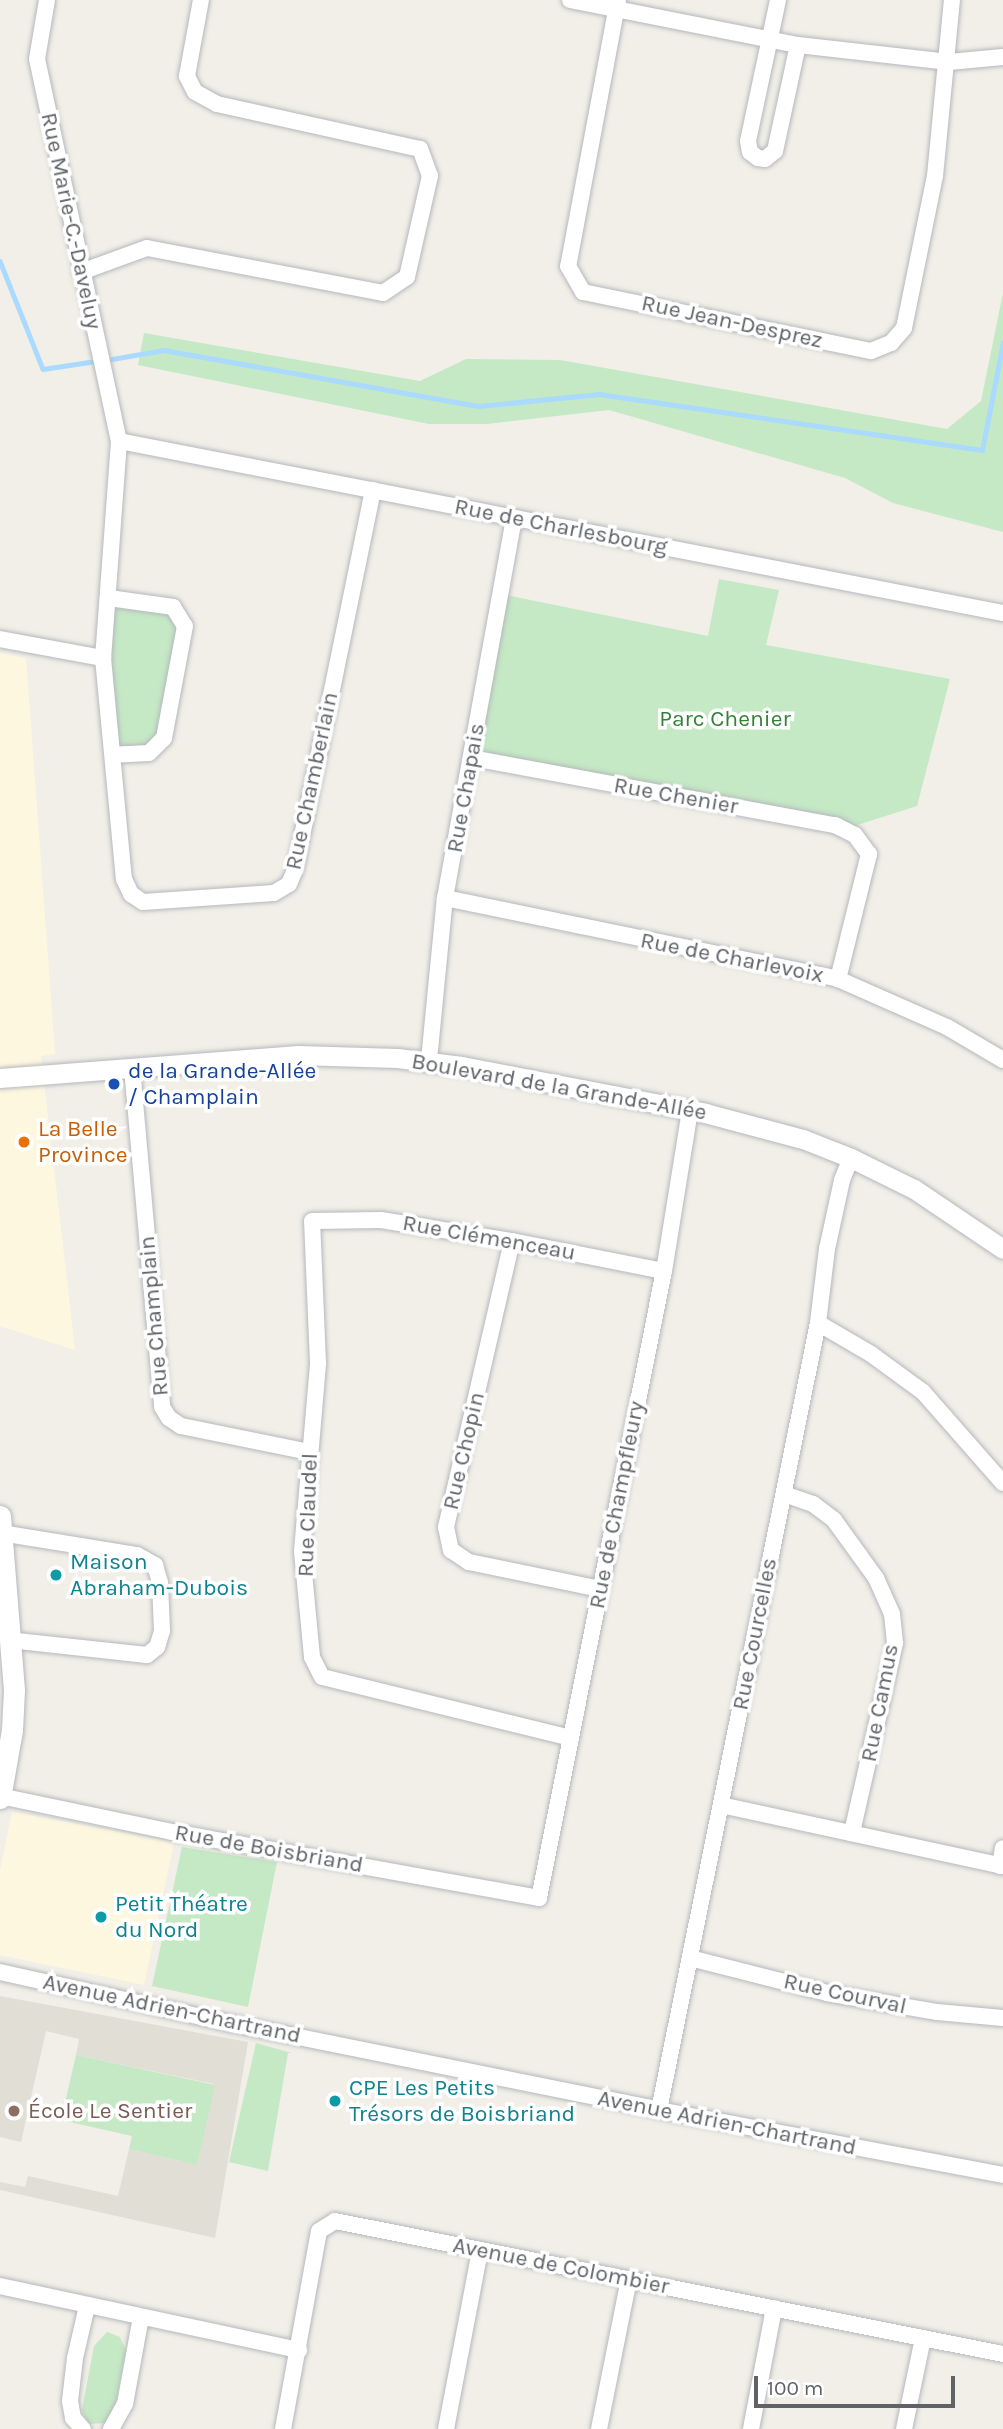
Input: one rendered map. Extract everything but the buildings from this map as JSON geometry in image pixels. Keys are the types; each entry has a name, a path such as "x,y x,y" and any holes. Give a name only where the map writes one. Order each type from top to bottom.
{"main road":[{"path":"0,1797 13,1716 1,1525"}],"street":[{"name":"Rue Marie-C.-Daveluy","path":"47,0 37,59 119,441"},
{"path":"81,272 147,248 383,293 407,277 430,176 420,149 217,104 195,92 187,76 201,0"},
{"path":"570,0 617,5 798,45 949,62 1003,57"},
{"path":"778,0 748,145 751,154 761,159 773,155 776,148 798,45"},
{"name":"Rue Jean-Desprez","path":"617,5 568,266 583,292 871,351 891,343 904,328 936,176 949,62 952,0"},
{"name":"Rue de Charlesbourg","path":"119,441 1003,613"},
{"name":"Rue Chamberlain","path":"119,441 103,658 124,879 131,894 143,902 274,893 289,884 295,870 373,490"},
{"name":"Rue Chapais","path":"429,1060 445,898 514,518"},
{"path":"109,598 173,607 185,626 164,738 149,753 114,755"},
{"path":"0,639 103,658"},
{"name":"Rue Chenier","path":"472,758 835,825 855,835 869,854 838,979"},
{"name":"Rue de Charlevoix","path":"445,898 838,979 947,1027 1003,1059"},
{"name":"Boulevard de la Grande-Allée","path":"0,1079 298,1055 429,1060 690,1110 777,1131 850,1158 922,1194 1003,1249"},
{"name":"Rue Champlain","path":"132,1068 162,1407 169,1418 181,1426 309,1451"},
{"name":"Rue de Champfleury","path":"539,1898 664,1271 690,1110"},
{"name":"Rue Courcelles","path":"659,2110 818,1323 827,1249 842,1181 850,1158"},
{"name":"Rue Clémenceau","path":"312,1221 381,1220 512,1241 664,1271"},
{"name":"Rue Claudel","path":"312,1221 318,1363 302,1551 312,1657 322,1677 571,1738"},
{"name":"Rue Chopin","path":"512,1241 446,1527 451,1550 469,1562 600,1589"},
{"path":"818,1323 871,1354 923,1392 1003,1483"},
{"name":"Rue Camus","path":"784,1494 813,1504 834,1520 876,1578 892,1614 895,1643 852,1833"},
{"path":"1,1525 137,1555 155,1565 160,1583 162,1632 157,1647 147,1656 10,1640"},
{"name":"Rue de Boisbriand","path":"0,1797 172,1832 539,1898"},
{"path":"721,1805 1001,1866 1003,1848"},
{"name":"Rue Courval","path":"690,1958 827,1993 937,2012 1003,2018"},
{"name":"Avenue Adrien-Chartrand","path":"0,1972 229,2023 659,2110 1003,2175"},
{"name":"Avenue de Colombier","path":"283,2429 319,2231 335,2221 1003,2354"},
{"path":"446,2429 480,2250"},
{"path":"600,2429 629,2279"},
{"path":"0,2286 299,2350"},
{"path":"83,2429 73,2418 71,2401 75,2358 87,2306"},
{"path":"751,2429 774,2308"},
{"path":"111,2429 125,2404 141,2317"},
{"path":"904,2429 923,2338"}],"shaded area":[{"path":"0,653 26,658 55,1054 41,1056 75,1350 0,1326"},
{"path":"12,1812 174,1842 144,1985 0,1955 0,1871"},
{"name":"École Le Sentier","path":"0,1996 248,2042 215,2238 0,2190 0,2182 25,2187 28,2176 118,2196 129,2149 197,2165 214,2084 76,2055 79,2039 46,2031 21,2142 0,2137"}],"green space":[{"path":"1003,293 1003,532 893,503 845,478 609,410 487,424 429,424 138,365 144,333 420,381 466,359 560,360 947,429 981,401"},
{"name":"Parc Chenier","path":"719,579 779,590 766,645 950,679 917,806 851,827 472,758 500,594 708,636"},
{"path":"109,598 173,607 185,626 164,738 149,753 114,755 103,658"},
{"path":"182,1847 277,1862 248,2007 152,1986"},
{"path":"256,2043 292,2053 288,2053 268,2171 229,2162"},
{"path":"76,2055 215,2085 197,2165 129,2149 132,2136 61,2120"},
{"path":"107,2332 120,2337 126,2350 114,2413 105,2423 88,2424 82,2410 94,2346"}],"waterway":[{"path":"0,261 43,369 90,362"},
{"path":"112,359 164,350 479,406 599,394 982,450 1003,343"}],"place":[{"name":"de la Grande-Allée / Champlain","path":"114,1084"},
{"name":"La Belle Province","path":"24,1142"},
{"name":"Maison Abraham-Dubois","path":"56,1575"},
{"name":"Petit Théatre du Nord","path":"101,1917"},
{"name":"CPE Les Petits Trésors de Boisbriand","path":"335,2101"},
{"name":"École Le Sentier","path":"14,2111"}]}
